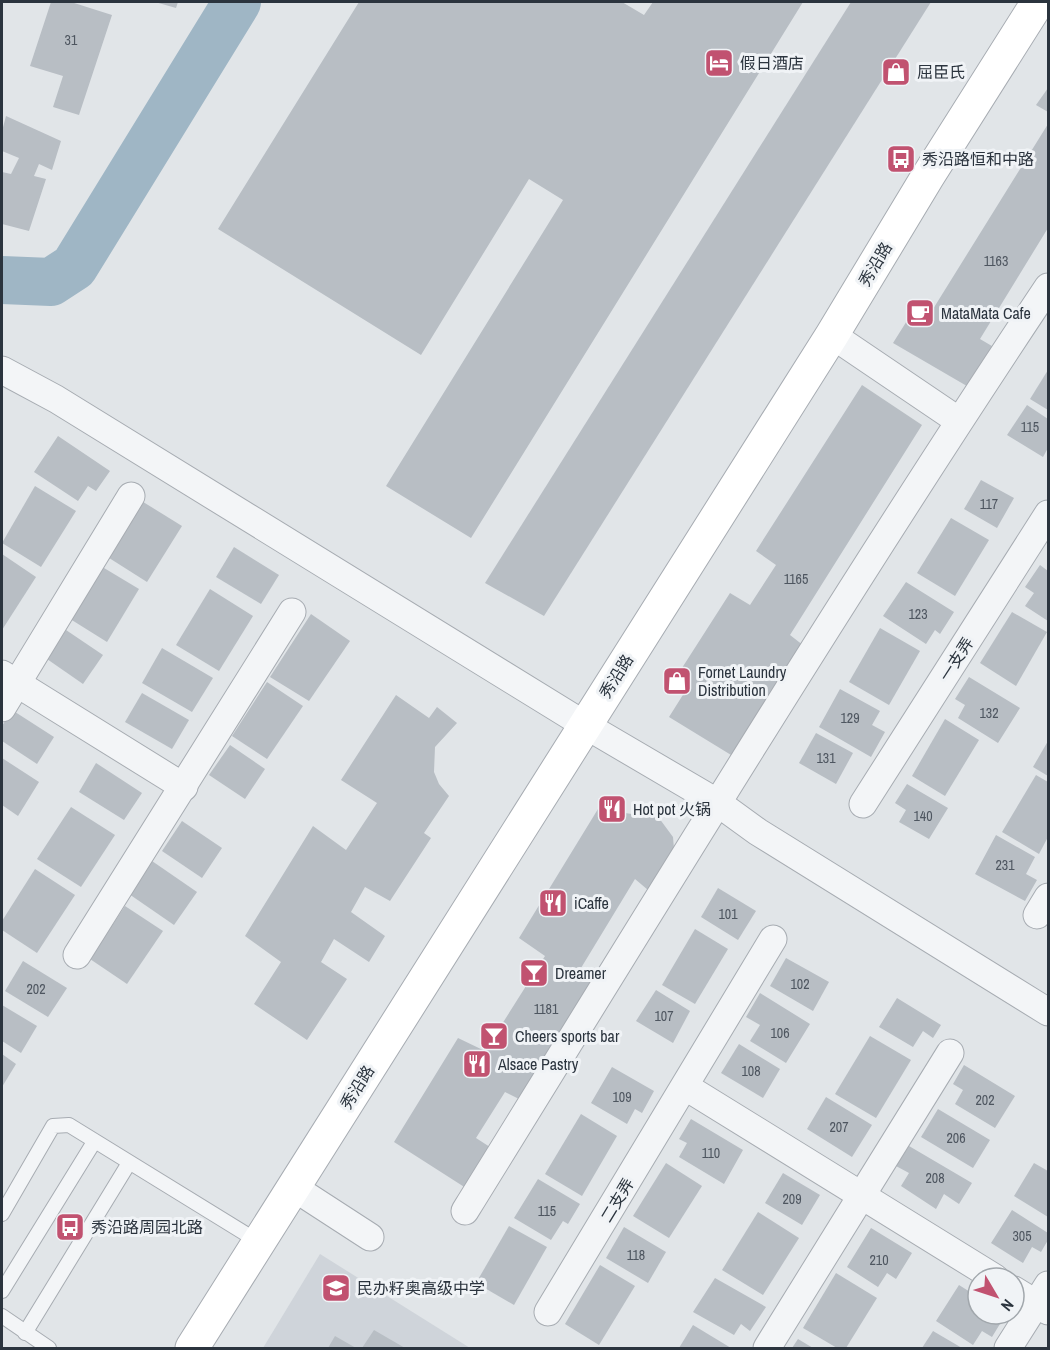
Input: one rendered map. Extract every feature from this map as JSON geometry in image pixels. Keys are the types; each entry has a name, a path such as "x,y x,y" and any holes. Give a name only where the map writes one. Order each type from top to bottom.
{"main road":[{"name":"秀沿路","path":"192,1348 832,335 934,166 1038,2"}],"street":[{"path":"465,1211 718,803 959,421 1048,287"},
{"path":"832,335 959,421"},
{"path":"2,372 56,399 585,725 718,803 758,832 1048,1012"},
{"path":"2,708 10,678 131,496"},
{"name":"一支弄","path":"863,804 1048,514"},
{"path":"76,955 184,787 292,612"},
{"path":"10,678 184,787"},
{"name":"二支弄","path":"548,1312 686,1087 773,939"},
{"path":"767,1348 951,1053"},
{"path":"686,1087 976,1266"},
{"path":"293,1187 370,1237"},
{"path":"1008,1348 1037,1297"}],"lane":[{"path":"2,1214 53,1126 69,1125 260,1242"},
{"path":"2,1291 94,1142"},
{"path":"25,1333 129,1163"},
{"path":"2,1317 49,1348"}],"shaded area":[{"name":"民办籽奥高级中学","path":"320,1254 470,1348 263,1348"}],"building":[{"path":"51,2 71,2 112,15 79,115 53,107 63,76 30,66"},
{"path":"155,2 178,2 176,8"},
{"path":"359,2 622,2 644,15 653,2 803,2 471,538 386,486 563,200 529,179 421,355 218,229"},
{"path":"851,2 931,2 544,616 485,583"},
{"path":"1048,88 1048,112 1036,105"},
{"path":"6,116 61,141 52,170 39,164 34,176 46,179 29,231 2,224 2,172 11,174 19,158 2,151 2,131"},
{"path":"1048,124 1048,228 980,339 997,349 972,389 893,343 920,300 933,309"},
{"path":"1048,370 1048,410 1030,399"},
{"path":"862,385 922,425 790,635 808,649 736,758 669,717 686,690 673,682 730,593 750,605 776,565 756,551"},
{"path":"1027,405 1048,419 1048,448 1043,457 1007,435"},
{"path":"58,436 110,471 96,491 88,486 78,501 34,472"},
{"path":"981,480 1014,498 997,528 964,509"},
{"path":"35,486 76,511 41,567 2,543"},
{"path":"140,500 182,526 147,582 106,556"},
{"path":"951,518 989,540 955,596 917,573"},
{"path":"234,547 279,575 261,604 216,577"},
{"path":"2,554 36,577 2,630"},
{"path":"99,565 139,589 107,642 67,617"},
{"path":"1040,565 1048,571 1048,621 1025,606 1034,593 1025,587"},
{"path":"906,582 954,612 940,634 935,630 926,644 883,616"},
{"path":"210,589 253,616 219,671 176,645"},
{"path":"1012,612 1047,632 1016,686 980,663"},
{"path":"311,614 350,641 309,701 270,677"},
{"path":"880,628 920,651 889,705 849,682"},
{"path":"66,630 103,655 83,684 47,659"},
{"path":"162,648 213,678 192,712 142,683"},
{"path":"969,677 1020,708 998,743 958,718 965,705 955,699"},
{"path":"267,682 303,706 267,759 232,736"},
{"path":"840,689 880,711 872,725 885,732 871,757 819,727"},
{"path":"142,693 189,720 172,749 125,722"},
{"path":"396,695 429,718 437,707 457,723 435,747 434,772 439,784 449,796 424,833 431,838 390,901 365,887 351,912 385,936 369,962 334,939 321,962 347,979 307,1040 254,1004 281,962 245,936 313,826 346,850 377,803 341,780"},
{"path":"12,710 54,737 37,764 2,741 2,726"},
{"path":"945,719 979,740 945,796 912,776"},
{"path":"816,733 853,753 836,784 799,763"},
{"path":"1048,741 1048,776 1033,767"},
{"path":"230,745 265,769 245,799 209,775"},
{"path":"2,758 39,782 18,816 2,805"},
{"path":"96,763 142,793 124,820 79,792"},
{"path":"1036,775 1048,782 1048,837 1039,854 1002,832"},
{"path":"907,784 948,808 929,839 899,822 906,810 895,803"},
{"path":"71,807 115,835 81,887 37,859"},
{"path":"598,809 659,818 673,837 674,849 648,890 635,879 581,968 600,980 521,1100 505,1092 476,1138 493,1149 469,1190 394,1142 458,1038 485,1051 545,956 519,938"},
{"path":"182,821 222,848 202,878 162,851"},
{"path":"996,835 1035,857 1026,874 1037,880 1025,901 975,874"},
{"path":"152,861 197,892 174,925 129,894"},
{"path":"35,869 75,895 37,953 2,930 2,921"},
{"path":"718,888 756,911 738,940 701,917"},
{"path":"125,906 163,931 127,984 90,959"},
{"path":"695,929 728,949 695,1004 662,985"},
{"path":"786,958 829,982 813,1011 770,986"},
{"path":"23,961 67,988 48,1017 5,991"},
{"path":"656,990 690,1011 673,1043 636,1021"},
{"path":"760,993 810,1024 786,1063 750,1041 760,1025 746,1017"},
{"path":"897,998 941,1025 933,1038 923,1031 913,1047 879,1027"},
{"path":"2,1005 37,1026 21,1053 2,1041"},
{"path":"870,1036 911,1060 876,1118 835,1094"},
{"path":"739,1044 780,1069 763,1098 721,1073"},
{"path":"2,1054 16,1064 2,1087"},
{"path":"964,1065 1015,1096 995,1128 955,1104 963,1090 953,1084"},
{"path":"612,1067 654,1091 642,1113 635,1109 627,1124 591,1103"},
{"path":"826,1097 872,1125 852,1157 807,1129"},
{"path":"938,1109 990,1140 973,1168 921,1137"},
{"path":"581,1114 617,1136 582,1196 545,1174"},
{"path":"691,1119 743,1150 724,1184 679,1157 687,1143 679,1139"},
{"path":"909,1146 972,1183 959,1204 944,1194 936,1209 901,1186 909,1173 896,1166"},
{"path":"666,1163 702,1186 669,1238 633,1216"},
{"path":"1034,1163 1048,1171 1048,1217 1014,1196"},
{"path":"783,1173 820,1195 802,1225 765,1203"},
{"path":"538,1179 580,1204 568,1224 563,1221 551,1240 514,1218"},
{"path":"1012,1210 1048,1233 1048,1240 1041,1252 1032,1247 1023,1263 991,1243"},
{"path":"758,1212 799,1238 763,1295 722,1270"},
{"path":"509,1226 547,1247 514,1305 476,1283"},
{"path":"624,1227 666,1252 648,1283 606,1258"},
{"path":"871,1228 912,1253 896,1279 887,1273 878,1287 847,1267"},
{"path":"600,1265 635,1286 599,1345 565,1324"},
{"path":"836,1273 877,1298 846,1348 837,1348 803,1328"},
{"path":"715,1278 766,1307 750,1331 741,1324 734,1335 693,1312"},
{"path":"959,1285 966,1289 966,1326 999,1326 992,1337 982,1331 973,1345 936,1321"},
{"path":"693,1325 731,1348 679,1348"},
{"path":"374,1330 405,1348 362,1348"},
{"path":"933,1331 962,1348 922,1348"},
{"path":"335,1336 356,1348 328,1348"},
{"path":"798,1339 813,1348 792,1348"}],"waterway":[{"path":"2,280 51,282 74,267 237,2"}],"place":[{"name":"假日酒店","path":"719,63"},
{"name":"屈臣氏","path":"896,72"},
{"name":"秀沿路恒和中路","path":"901,159"},
{"name":"MataMata Cafe","path":"920,313"},
{"name":"Fornet Laundry Distribution","path":"677,681"},
{"name":"Hot pot 火锅","path":"612,809"},
{"name":"iCaffe","path":"553,903"},
{"name":"Dreamer","path":"534,973"},
{"name":"Cheers sports bar","path":"494,1036"},
{"name":"Alsace Pastry","path":"477,1064"},
{"name":"秀沿路周园北路","path":"70,1227"},
{"name":"民办籽奥高级中学","path":"336,1288"}]}
